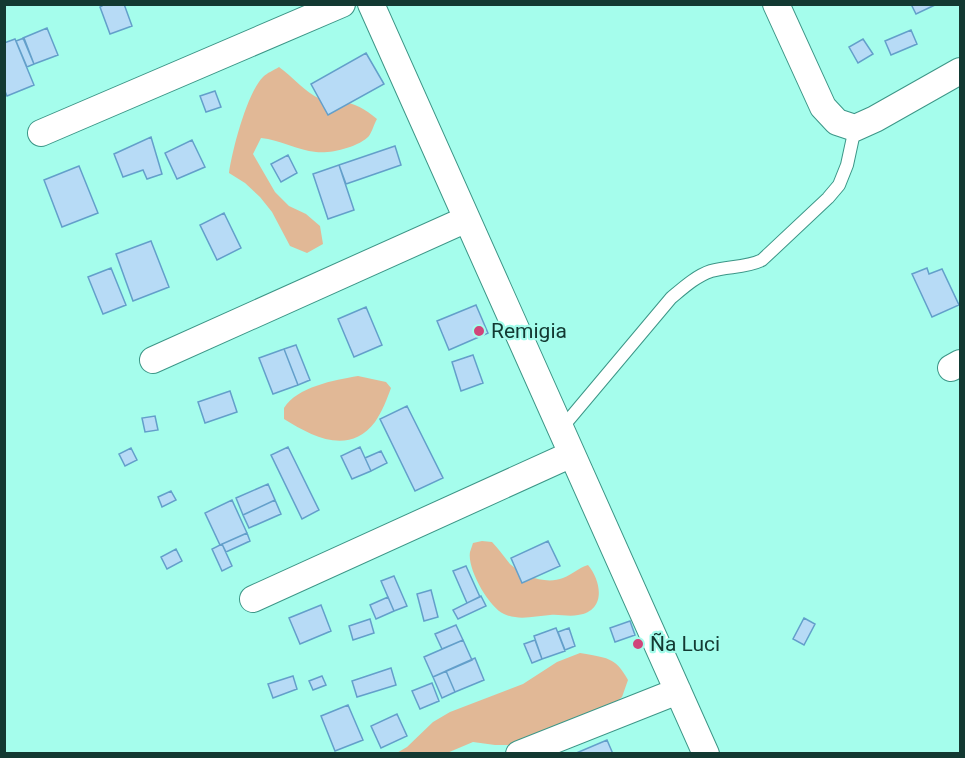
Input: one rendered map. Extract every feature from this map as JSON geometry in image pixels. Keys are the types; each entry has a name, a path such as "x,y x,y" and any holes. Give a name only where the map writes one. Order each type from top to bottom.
{"street":[{"path":"41,133 342,4"},
{"path":"371,4 706,753"},
{"path":"776,4 823,108 837,122 855,128 960,71"},
{"path":"153,360 467,219"},
{"path":"253,600 572,454"},
{"path":"519,753 678,692"}],"lane":[{"path":"560,429 671,298 691,282 711,271 750,266 762,260 828,198 839,185 848,165 855,128"}],"shaded area":[{"path":"279,67 320,99 355,105 377,119 370,134 364,140 336,151 309,151 261,138 253,154 275,192 289,206 306,214 320,226 323,244 307,253 290,246 272,212 260,197 245,183 229,173 237,137 251,96 263,77"},
{"path":"358,376 386,382 391,388 378,418 365,432 342,441 331,440 307,432 284,419 284,408 298,395 317,386"},
{"path":"492,542 515,568 528,576 542,580 563,578 588,565 598,587 597,602 587,612 575,616 553,615 521,618 504,614 486,596 472,568 470,552 473,543"},
{"path":"580,653 609,659 619,666 628,680 622,697 607,709 523,745 473,742 447,753 395,754 407,747 433,722 450,712 523,684 557,662"}],"building":[{"path":"105,4 124,4 132,26 110,34 100,7"},
{"path":"911,4 935,4 935,5 916,14"},
{"path":"47,28 58,55 34,64 23,38"},
{"path":"911,30 917,44 891,55 885,41"},
{"path":"24,38 34,64 27,67 16,41"},
{"path":"15,39 34,85 7,96 4,89 4,43"},
{"path":"863,39 873,54 858,63 849,47"},
{"path":"366,53 384,84 328,115 311,84"},
{"path":"215,91 221,107 206,112 200,96"},
{"path":"151,137 162,174 147,179 143,170 123,177 114,154"},
{"path":"192,140 205,167 177,179 165,153"},
{"path":"395,146 401,165 346,184 339,165"},
{"path":"288,155 297,173 281,182 271,164"},
{"path":"339,165 354,210 328,219 313,174"},
{"path":"79,166 98,213 62,227 44,180"},
{"path":"224,213 241,248 217,260 200,225"},
{"path":"151,241 169,287 133,301 116,254"},
{"path":"111,268 126,305 103,314 88,277"},
{"path":"927,268 929,274 942,269 959,305 932,317 912,274"},
{"path":"476,305 488,333 449,350 437,321"},
{"path":"366,307 382,345 354,357 338,319"},
{"path":"296,345 310,380 298,385 284,349"},
{"path":"284,349 298,385 273,394 259,358"},
{"path":"473,355 483,383 461,391 452,362"},
{"path":"230,391 237,412 205,423 198,402"},
{"path":"407,406 443,478 415,491 380,419"},
{"path":"155,416 158,430 145,432 142,418"},
{"path":"288,447 319,510 302,519 271,455"},
{"path":"360,447 371,471 352,479 341,456"},
{"path":"131,448 137,460 125,466 119,454"},
{"path":"381,451 387,463 371,471 365,458"},
{"path":"268,484 275,500 243,515 236,498"},
{"path":"171,491 176,500 162,507 158,497"},
{"path":"232,500 247,533 220,545 205,513"},
{"path":"275,500 281,514 249,528 243,515"},
{"path":"247,533 250,541 226,552 222,544"},
{"path":"548,541 560,566 522,583 511,558"},
{"path":"222,544 232,566 222,571 212,549"},
{"path":"176,549 182,561 167,569 161,557"},
{"path":"466,566 480,597 467,603 453,571"},
{"path":"394,576 407,606 394,611 381,581"},
{"path":"431,590 438,617 424,621 417,594"},
{"path":"481,596 486,606 458,619 453,610"},
{"path":"388,597 394,611 376,619 370,605"},
{"path":"321,605 331,631 300,644 289,618"},
{"path":"804,618 815,624 804,645 793,639"},
{"path":"370,619 374,633 353,640 349,626"},
{"path":"630,621 635,635 615,642 610,628"},
{"path":"456,625 463,640 442,649 435,634"},
{"path":"556,628 565,651 542,659 534,636"},
{"path":"569,628 575,646 565,650 558,632"},
{"path":"463,640 472,660 433,677 424,657"},
{"path":"535,640 542,659 532,663 524,644"},
{"path":"475,658 484,680 455,692 446,671"},
{"path":"391,668 396,685 357,697 352,681"},
{"path":"446,671 455,692 442,698 433,677"},
{"path":"293,676 297,689 273,698 268,684"},
{"path":"322,676 326,685 313,690 309,681"},
{"path":"432,683 439,701 420,709 412,691"},
{"path":"348,705 363,740 335,751 321,716"},
{"path":"397,714 407,736 381,748 371,726"},
{"path":"607,740 613,754 574,754"}],"place":[{"name":"Remigia","path":"479,331"},
{"name":"Ña Luci","path":"638,644"}]}
